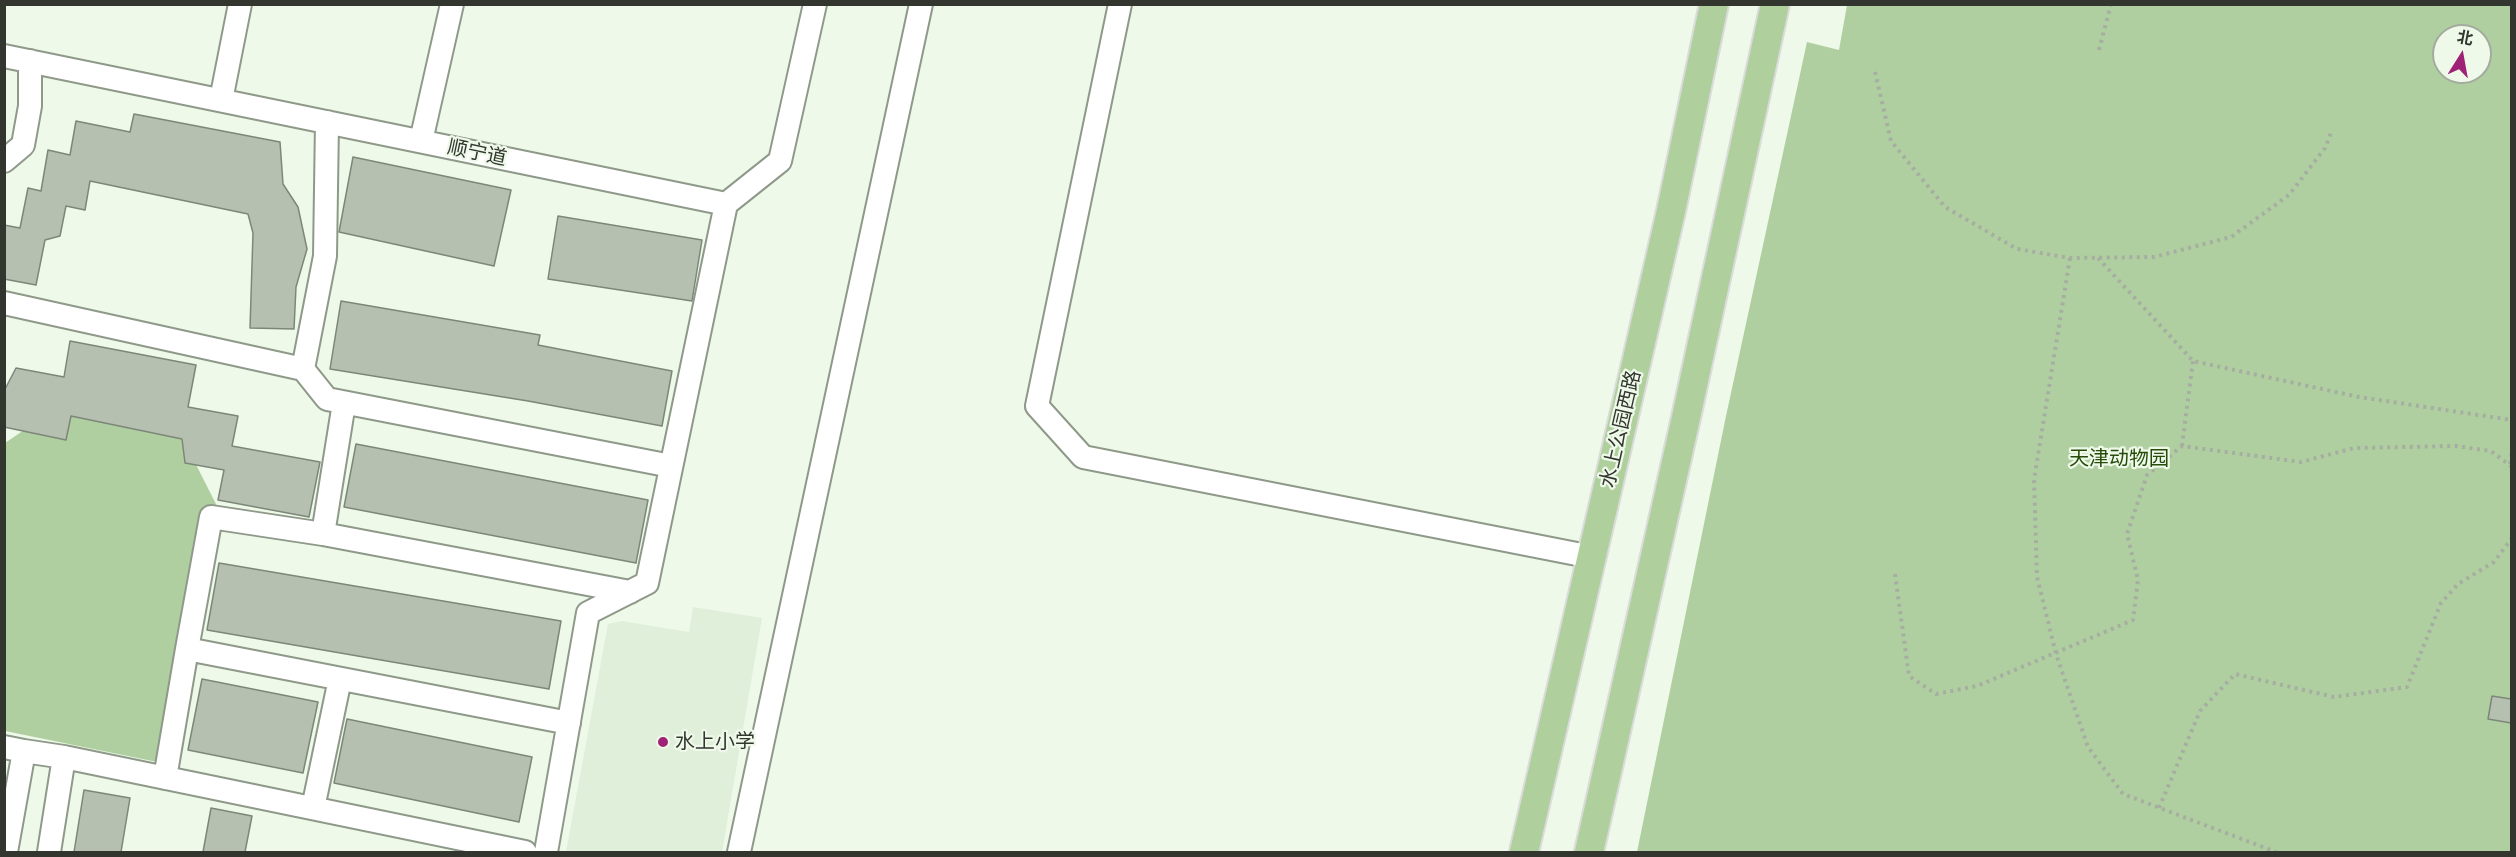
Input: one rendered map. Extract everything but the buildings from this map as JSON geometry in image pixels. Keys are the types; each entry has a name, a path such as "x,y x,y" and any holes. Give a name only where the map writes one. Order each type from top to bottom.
{"main road":[{"name":"水上公园西路","path":"1524,852 1671,211 1714,4"},
{"path":"1589,852 1688,413 1775,4"}],"street":[{"path":"221,100 240,4"},
{"path":"546,852 588,613 647,583 726,204 780,161 815,4"},
{"path":"739,852 921,4"},
{"path":"1120,4 1037,406 1083,457 1592,557"},
{"path":"421,141 447,5"},
{"name":"顺宁道","path":"4,56 726,204"},
{"path":"4,161 23,146 30,106 30,61"},
{"path":"303,369 325,256 327,122"},
{"path":"4,303 303,369 327,399 671,466"},
{"path":"323,534 344,403"},
{"path":"165,778 211,517 323,534 630,592"},
{"path":"188,649 569,723"},
{"path":"313,808 340,679"},
{"path":"6,852 14,749 64,757 525,852"},
{"path":"49,852 64,757"}],"path":[{"path":"2099,50 2111,4"},
{"path":"1875,72 1891,141 1945,207 2017,249 2070,258 2154,257 2231,237 2289,195 2325,148 2331,133"},
{"path":"2098,257 2193,361 2359,397 2511,420"},
{"path":"2070,258 2034,480 2037,577 2056,654 2088,747 2123,794 2276,852"},
{"path":"1895,574 1910,676 1936,694 1977,686 2133,620 2138,580 2127,534 2147,475 2182,446 2193,361"},
{"path":"2182,446 2301,462 2354,448 2456,446 2491,451 2510,466"},
{"path":"2510,466 2511,452"},
{"path":"2159,808 2200,711 2235,674 2334,697 2407,687 2440,603 2458,584 2493,562 2511,538"}],"shaded area":[{"name":"水上小学","path":"693,607 762,618 722,852 566,852 608,624 622,621 689,632"}],"green space":[{"name":"天津动物园","path":"1847,5 2511,5 2511,852 1637,852 1726,416 1807,42 1839,50"},
{"path":"61,405 176,425 218,508 162,763 5,731 5,443"}],"place":[{"name":"水上小学","path":"663,742"}]}
